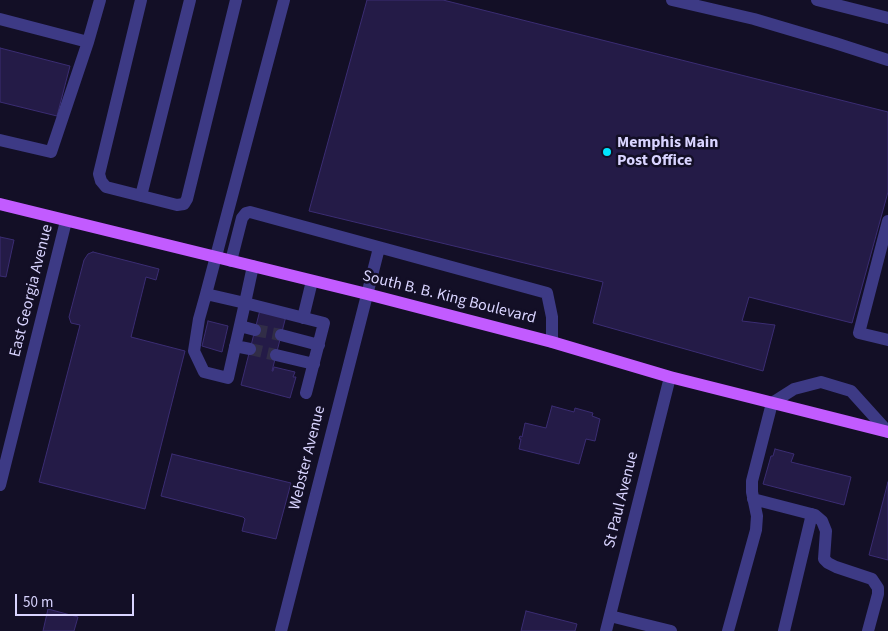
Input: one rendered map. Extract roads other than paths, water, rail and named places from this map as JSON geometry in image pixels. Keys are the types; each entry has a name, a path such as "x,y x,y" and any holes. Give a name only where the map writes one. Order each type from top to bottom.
{"main road":[{"name":"South B. B. King Boulevard","path":"0,204 367,294 552,342 670,377 888,432"}],"street":[{"path":"0,140 51,152 100,0"},
{"path":"141,0 99,174 101,181 106,187 177,205 184,204 187,199 236,0"},
{"path":"142,196 190,0"},
{"path":"253,266 228,378 204,372 194,350 199,319 284,0"},
{"path":"672,0 887,55"},
{"path":"817,0 888,18"},
{"path":"0,19 88,42"},
{"path":"231,261 242,218 246,213 250,212 546,293 552,317 552,342"},
{"name":"East Georgia Avenue","path":"0,485 66,221"},
{"path":"888,221 859,332 888,340"},
{"name":"Webster Avenue","path":"281,631 380,248"},
{"path":"303,318 312,281"},
{"path":"206,294 324,323 306,393"},
{"path":"240,326 255,330"},
{"path":"281,335 319,344"},
{"path":"235,346 250,349"},
{"path":"276,355 314,364"},
{"name":"St Paul Avenue","path":"606,631 670,377"},
{"path":"728,631 756,530 757,516 753,499 752,481 772,403 794,389 821,382 851,391 888,432"},
{"path":"753,499 812,514 822,521 826,531 824,559 828,563 872,579 878,588 868,631"},
{"path":"784,631 812,514"},
{"path":"610,616 671,631"}],"tunnel":[{"path":"255,330 281,335"},
{"path":"250,349 276,355"}],"place":[{"name":"Memphis Main Post Office","path":"607,152"}]}
